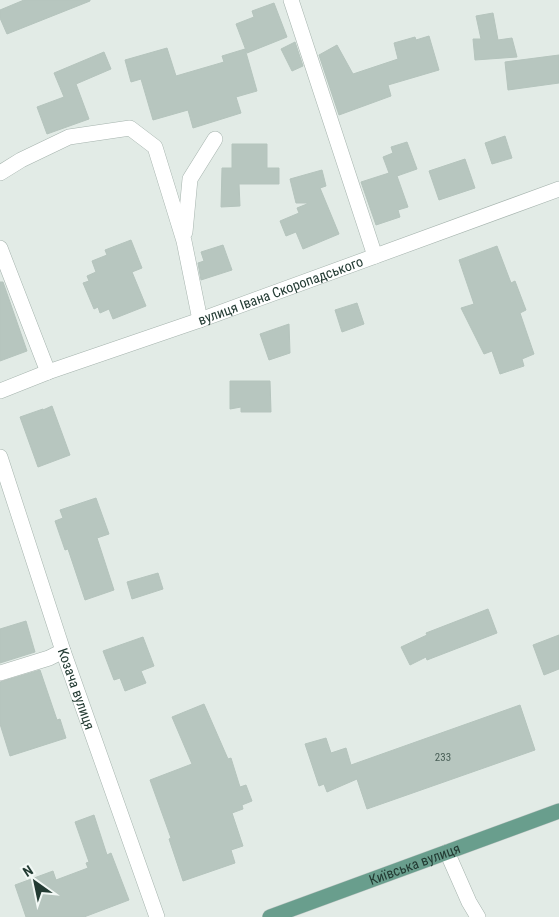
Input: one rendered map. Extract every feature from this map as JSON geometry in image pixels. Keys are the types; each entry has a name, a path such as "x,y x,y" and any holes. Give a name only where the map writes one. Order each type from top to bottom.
{"main road":[{"name":"Київська вулиця","path":"270,917 559,811"}],"street":[{"path":"291,0 375,256"},
{"path":"0,174 21,160 69,137 130,128 155,147 184,241 200,320"},
{"path":"184,241 190,179 215,139"},
{"name":"вулиця Івана Скоропадського","path":"0,391 48,372 200,320 559,189"},
{"path":"0,248 48,372"},
{"name":"Козача вулиця","path":"0,457 62,651 156,917"},
{"path":"0,673 49,658 62,651"},
{"path":"447,852 469,902 478,917"}],"building":[{"path":"24,0 90,1 7,34 0,18 0,10"},
{"path":"274,3 287,37 247,53 236,24 254,17 252,11"},
{"path":"493,13 498,40 512,38 517,57 475,60 473,39 481,39 476,16"},
{"path":"429,36 439,70 388,85 391,96 339,115 319,55 337,45 353,74 398,59 394,43 415,37 416,40"},
{"path":"295,42 303,66 292,71 281,49"},
{"path":"167,48 176,76 224,62 222,56 245,49 257,91 236,97 241,113 193,128 188,110 153,120 141,79 131,82 125,60"},
{"path":"104,52 111,69 76,84 89,119 47,134 37,107 64,97 54,73"},
{"path":"559,55 559,83 508,90 505,62"},
{"path":"505,136 512,158 492,164 485,143"},
{"path":"407,142 417,169 397,176 408,207 398,210 400,217 376,225 361,182 389,173 383,157 393,153 391,147"},
{"path":"232,144 267,144 267,168 279,168 279,184 239,184 240,206 221,207 222,168 232,168"},
{"path":"465,159 475,188 439,200 429,171"},
{"path":"322,170 326,186 320,188 339,234 303,249 296,232 286,236 280,221 299,213 297,208 307,204 296,203 290,179"},
{"path":"131,240 142,268 132,272 146,306 113,319 109,309 100,313 98,307 94,309 83,283 89,281 87,276 96,272 92,261 107,255 105,250"},
{"path":"223,245 232,270 201,280 198,263 204,261 201,252"},
{"path":"497,246 511,283 515,281 526,310 520,313 534,354 522,359 524,366 500,374 492,351 484,354 461,308 474,304 459,260"},
{"path":"0,282 3,282 27,351 0,361"},
{"path":"357,303 364,324 342,332 335,310"},
{"path":"289,324 290,353 269,360 260,334"},
{"path":"230,381 270,381 271,412 241,412 241,407 230,409"},
{"path":"52,406 70,455 38,467 20,417"},
{"path":"96,498 109,534 97,538 114,590 85,600 68,549 65,550 55,521 63,518 60,510"},
{"path":"158,573 163,589 132,599 127,582"},
{"path":"488,609 497,633 427,660 426,657 410,665 401,647 427,635 426,633"},
{"path":"26,621 35,652 0,663 0,629"},
{"path":"559,635 559,669 544,675 533,645"},
{"path":"143,637 154,666 141,671 146,683 125,691 120,678 114,680 103,651"},
{"path":"40,670 57,720 60,719 66,738 10,756 0,724 0,682"},
{"path":"204,704 228,759 231,758 240,787 246,785 252,801 242,805 243,809 232,813 243,846 231,850 235,863 183,881 169,839 171,838 150,780 192,764 172,717"},
{"path":"520,705 535,750 367,809 357,779 327,792 324,784 319,786 305,744 326,738 331,753 346,748 351,765"},
{"path":"94,815 107,855 111,853 129,900 84,917 26,917 15,885 53,871 56,880 88,868 86,863 89,862 75,822"}]}
